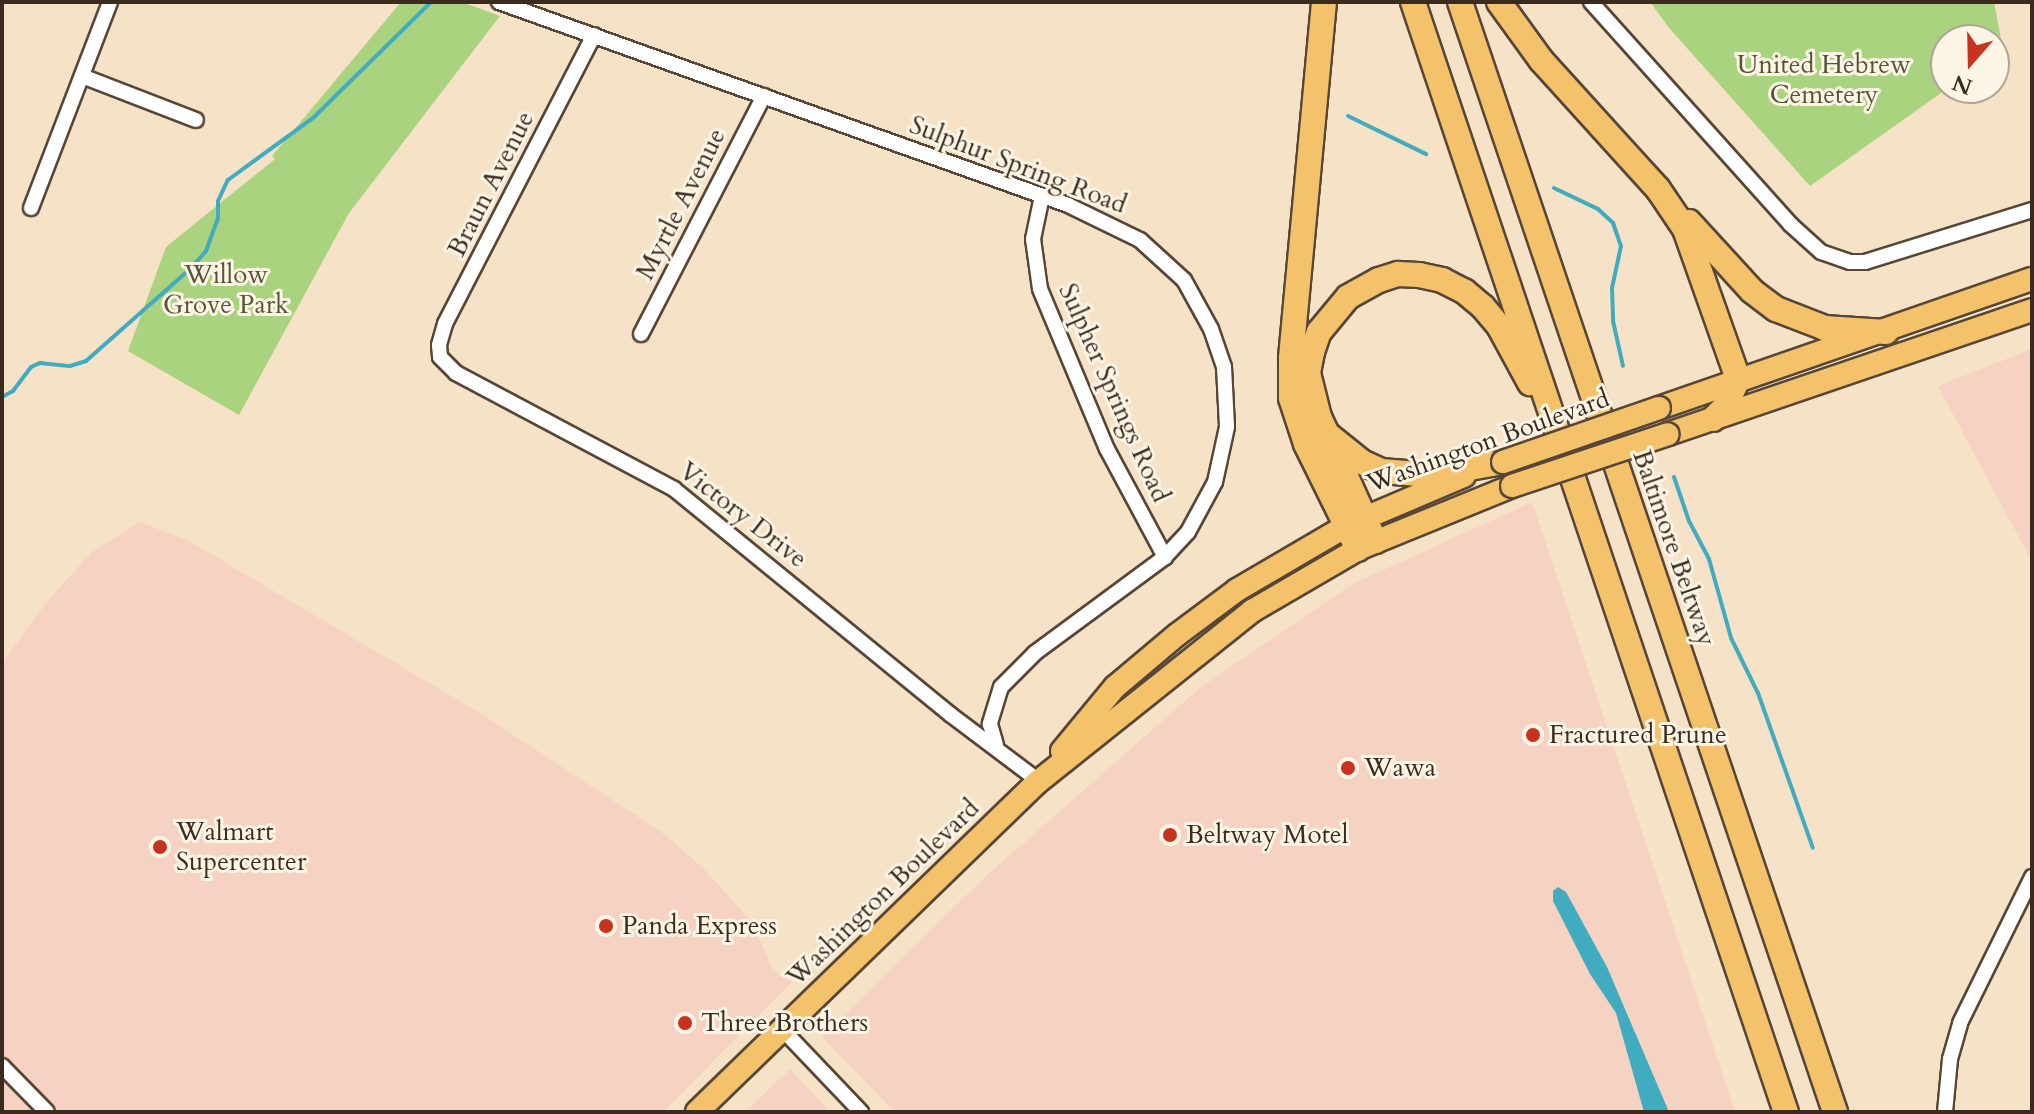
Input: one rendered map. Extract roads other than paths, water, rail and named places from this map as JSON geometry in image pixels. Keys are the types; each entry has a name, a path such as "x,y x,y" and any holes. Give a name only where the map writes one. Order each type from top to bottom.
{"highway":[{"path":"1324,2 1291,388 1301,431 1367,545"},
{"path":"1413,2 1786,1112"},
{"name":"Baltimore Beltway","path":"1460,2 1835,1112"},
{"path":"1499,2 1541,60 1752,291 1799,321 1825,328 1886,332"},
{"path":"1658,189 1685,229 1738,379 1725,407 1713,419"},
{"path":"1355,521 1327,434 1311,397 1308,373 1319,332 1336,308 1363,287 1398,274 1419,275 1453,286 1483,307 1499,326 1564,444"},
{"path":"1327,434 1345,451 1381,471 1431,475 1503,462"},
{"path":"1810,1036 1845,1112"}],"main road":[{"name":"Washington Boulevard","path":"1039,781 1115,687 1178,634 1237,590 1355,521 1503,462 2032,279"},
{"name":"Washington Boulevard","path":"697,1112 1039,781 1252,611 1367,545 1512,486 2032,310"}],"street":[{"path":"31,208 110,2"},
{"name":"Sulphur Spring Road","path":"499,2 1042,196 1112,224 1164,259 1184,280 1211,329 1224,367 1227,398 1222,456 1204,507 1188,532 1165,557 1016,669 994,702 990,724 996,745"},
{"path":"1591,2 1790,224 1821,252 1850,262 1865,262 2032,210"},
{"name":"Braun Avenue","path":"440,357 439,345 445,324 594,35"},
{"path":"82,76 196,120"},
{"name":"Myrtle Avenue","path":"641,334 764,96"},
{"name":"Sulpher Springs Road","path":"1042,196 1033,239 1040,289 1107,449 1165,557"},
{"name":"Victory Drive","path":"440,357 446,365 474,383 674,489 951,715 996,745"},
{"path":"996,745 1039,781"},
{"path":"1945,1112 1950,1059 1960,1023 2032,877"},
{"path":"782,1029 861,1112"},
{"path":"2,1066 47,1112"}],"water":[{"path":"1558,887 1566,892 1607,967 1669,1112 1644,1112 1616,1013 1590,974 1553,901 1553,891"}],"waterway":[{"path":"2,397 13,391 31,367 40,363 70,366 86,361 189,270 206,251 218,218 218,201 228,180 313,118 431,2"},
{"path":"1348,116 1426,154"},
{"path":"1554,188 1598,209 1613,223 1621,246 1612,288 1613,321 1623,366"},
{"path":"1674,477 1689,521 1709,559 1731,638 1758,693 1813,848"}],"place":[{"name":"Fractured Prune","path":"1533,735"},
{"name":"Wawa","path":"1348,768"},
{"name":"Beltway Motel","path":"1170,835"},
{"name":"Walmart Supercenter","path":"160,847"},
{"name":"Panda Express","path":"606,926"},
{"name":"Three Brothers","path":"685,1023"}],"park label":[{"name":"United Hebrew Cemetery","path":"1824,80"},
{"name":"Willow Grove Park","path":"226,290"}]}
